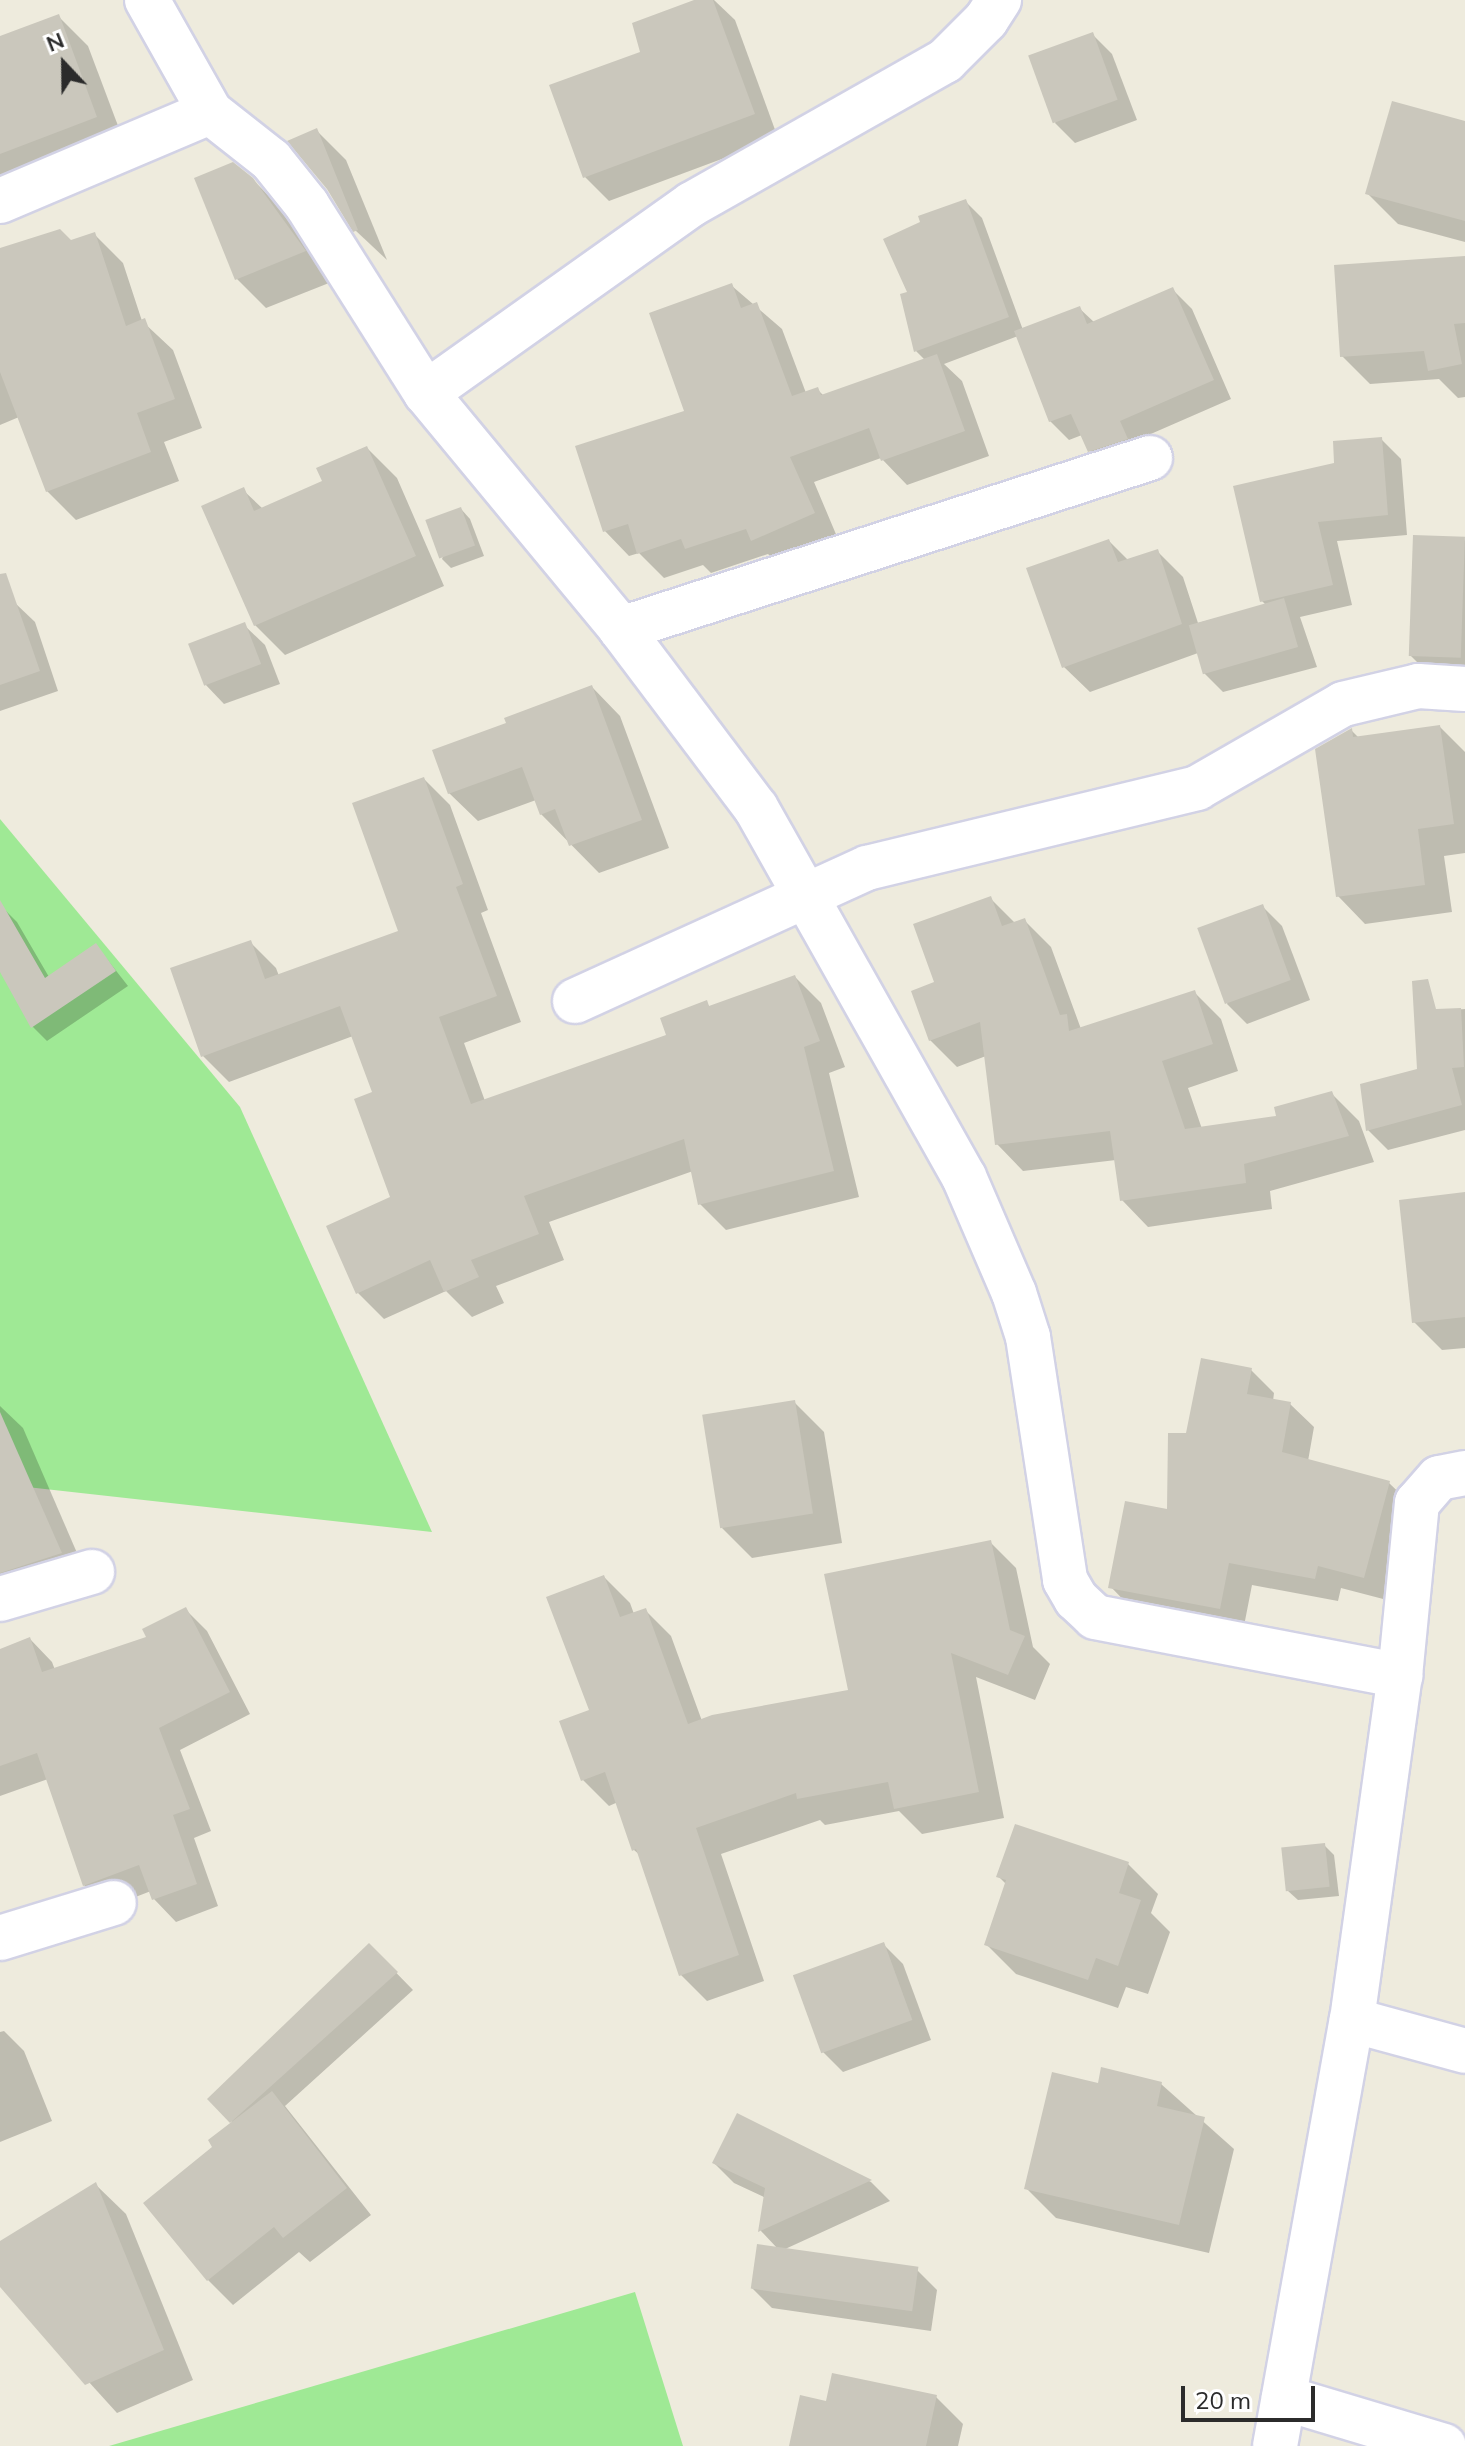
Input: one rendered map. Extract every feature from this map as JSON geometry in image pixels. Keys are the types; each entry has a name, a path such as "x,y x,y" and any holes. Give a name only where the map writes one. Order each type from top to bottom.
{"street":[{"path":"147,0 210,112 271,160 307,205 426,393 621,629 756,808 964,1177 1014,1293 1028,1337 1065,1580 1076,1599 1095,1617 1400,1676"},
{"path":"426,393 692,204 945,61 986,20 999,0"},
{"path":"0,201 210,112"},
{"path":"621,629 1150,458"},
{"path":"575,1001 867,868 1197,788 1343,704 1418,686 1465,689"},
{"path":"1275,2446 1352,2020 1400,1676 1417,1503 1439,1478 1465,1473"},
{"path":"0,1599 92,1572"},
{"path":"0,1938 114,1903"},
{"path":"1352,2020 1465,2051"},
{"path":"1284,2398 1444,2446"}],"green space":[{"path":"0,819 240,1107 432,1532 0,1484"},
{"path":"635,2292 683,2446 109,2446"}],"building":[{"path":"694,0 713,0 755,114 583,178 549,85 640,52 632,23"},
{"path":"59,14 97,117 0,154 0,36"},
{"path":"1093,32 1118,100 1053,123 1028,56"},
{"path":"1392,101 1465,121 1465,221 1365,194"},
{"path":"317,128 358,230 353,232 327,189 287,141"},
{"path":"233,162 253,178 306,251 235,280 194,178"},
{"path":"966,199 1009,317 914,352 900,294 907,292 883,239 920,222 918,216"},
{"path":"60,229 71,240 95,232 126,326 145,318 175,399 137,413 151,452 46,492 0,372 0,248"},
{"path":"1465,256 1465,323 1454,324 1462,364 1428,371 1424,351 1340,357 1334,265"},
{"path":"732,283 741,308 757,302 792,396 818,387 821,395 937,354 965,431 881,461 869,428 790,457 815,513 751,541 746,529 685,549 681,539 637,554 628,524 603,532 575,446 684,411 649,313"},
{"path":"1173,287 1214,380 1120,421 1128,439 1088,452 1071,414 1049,422 1014,331 1080,306 1087,324"},
{"path":"1382,437 1388,515 1318,522 1333,585 1260,602 1233,486 1334,463 1333,441"},
{"path":"367,446 416,556 254,626 201,506 244,487 254,511 322,481 316,468"},
{"path":"461,507 475,546 439,559 425,520"},
{"path":"1413,535 1465,537 1461,658 1409,656"},
{"path":"1109,539 1118,562 1158,549 1182,624 1062,668 1026,568"},
{"path":"6,573 40,671 0,685 0,574"},
{"path":"1284,598 1298,647 1203,674 1189,625"},
{"path":"245,622 261,664 204,686 188,644"},
{"path":"592,685 642,820 569,846 555,809 540,815 522,767 448,794 432,750 506,723 504,718"},
{"path":"1440,725 1454,824 1418,829 1425,885 1336,897 1315,749 1352,728 1353,737"},
{"path":"424,777 463,884 456,887 497,996 439,1017 471,1104 666,1035 660,1018 707,1000 709,1006 795,975 820,1041 804,1047 834,1171 698,1205 684,1139 524,1196 539,1234 471,1260 479,1277 444,1292 430,1260 356,1294 326,1226 390,1197 354,1099 372,1092 340,1006 201,1057 170,968 251,940 265,979 398,931 352,803"},
{"path":"991,896 1002,926 1025,918 1060,1015 1067,1014 1069,1031 1195,990 1213,1044 1162,1061 1185,1129 1276,1116 1274,1107 1332,1091 1349,1136 1244,1164 1246,1183 1120,1201 1110,1131 995,1145 980,1022 929,1041 911,991 934,982 913,924"},
{"path":"0,900 45,978 96,943 116,971 31,1028 0,972"},
{"path":"1263,904 1291,980 1225,1004 1197,928"},
{"path":"1428,979 1436,1009 1461,1008 1464,1067 1452,1068 1462,1105 1366,1131 1360,1084 1417,1069 1412,981"},
{"path":"1465,1192 1465,1317 1412,1323 1399,1200"},
{"path":"1201,1358 1252,1368 1247,1394 1291,1402 1282,1452 1390,1481 1364,1578 1318,1566 1315,1579 1229,1563 1220,1609 1108,1588 1125,1501 1167,1509 1168,1433 1186,1433"},
{"path":"795,1400 813,1514 720,1528 702,1415"},
{"path":"0,1412 62,1553 0,1573"},
{"path":"991,1540 1010,1630 1025,1636 1008,1675 951,1653 979,1792 894,1809 888,1782 797,1799 796,1793 696,1828 739,1955 679,1976 636,1849 632,1851 605,1772 581,1781 559,1721 589,1710 546,1597 604,1575 620,1617 646,1608 688,1724 712,1715 848,1690 824,1574"},
{"path":"186,1607 230,1692 159,1728 190,1809 173,1815 197,1884 152,1900 139,1865 83,1886 37,1753 0,1766 0,1649 30,1637 42,1672 146,1637 142,1629"},
{"path":"1015,1824 1129,1862 1119,1893 1141,1900 1118,1966 1096,1958 1088,1980 984,1945 1006,1880 996,1877"},
{"path":"1325,1843 1330,1887 1286,1891 1281,1848"},
{"path":"884,1942 912,2020 821,2053 793,1975"},
{"path":"369,1943 398,1972 230,2123 207,2099"},
{"path":"1101,2067 1162,2082 1157,2106 1205,2117 1179,2225 1024,2189 1052,2072 1098,2083"},
{"path":"272,2091 347,2188 283,2238 274,2227 207,2281 143,2203 212,2147 208,2140"},
{"path":"737,2113 872,2180 758,2232 765,2188 712,2163"},
{"path":"96,2182 164,2350 85,2385 0,2287 0,2241"},
{"path":"757,2244 918,2267 912,2311 751,2289"},
{"path":"832,2373 937,2395 926,2446 789,2446 800,2395 826,2401"}]}
